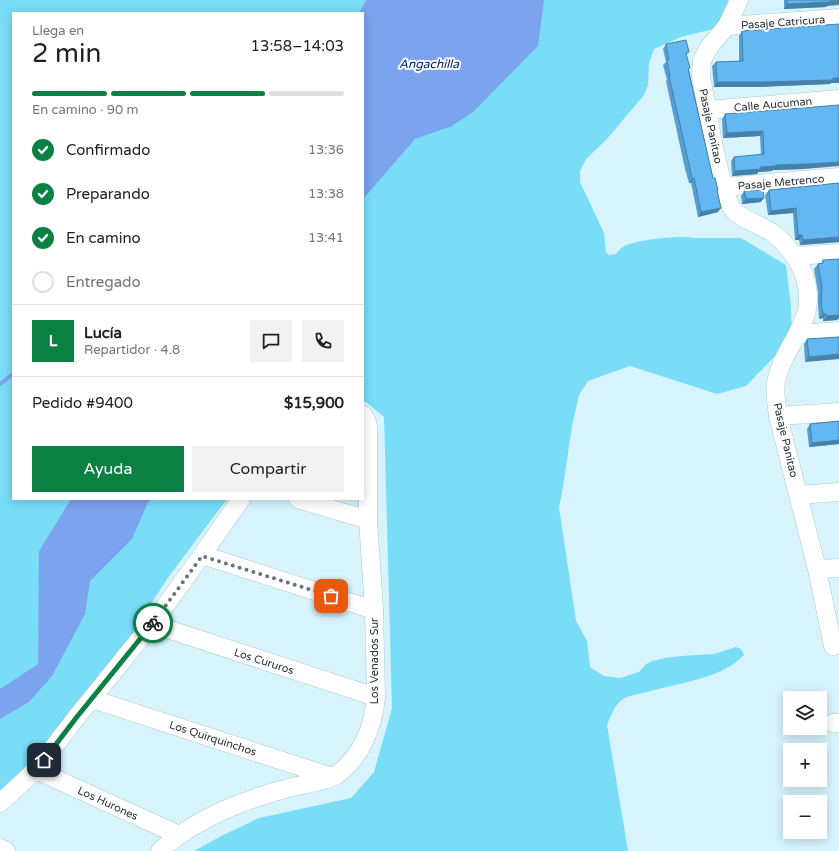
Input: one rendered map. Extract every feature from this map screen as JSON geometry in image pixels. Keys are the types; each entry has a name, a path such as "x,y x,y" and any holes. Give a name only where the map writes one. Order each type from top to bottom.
{"street":[{"name":"Pasaje Panitao","path":"739,0 727,26 709,47 702,60 701,76 723,187 734,210 774,234 795,256 805,277 809,294 807,312 798,334 778,372 775,384 776,397 778,416 836,645"},
{"name":"Pasaje Catricura","path":"727,26 839,18"},
{"name":"Calle Aucuman","path":"707,110 839,99"},
{"name":"Pasaje Metrenco","path":"723,187 839,177"},
{"path":"795,256 839,253"},
{"path":"798,334 839,330"},
{"path":"778,416 839,412"},
{"name":"Los Venados Sur","path":"160,851 179,835 225,810 249,800 333,777 351,761 366,738 374,711 376,697 374,610 368,520 368,427 364,417"},
{"path":"799,495 839,492"},
{"path":"0,803 36,770 152,624 202,556 240,500"},
{"path":"301,500 368,520"},
{"path":"202,556 374,610"},
{"path":"817,569 839,568"},
{"name":"Los Cururos","path":"152,624 376,697"},
{"name":"Los Quirquinchos","path":"92,699 333,777"},
{"name":"Los Hurones","path":"36,770 179,835"},
{"path":"0,848 6,851"}],"shaded area":[{"path":"0,0 738,0 713,29 681,37 654,49 649,63 648,85 644,95 606,140 586,159 580,171 580,182 604,233 606,252 609,255 616,254 621,248 629,244 658,239 679,237 741,238 786,265 791,306 792,334 777,354 746,386 717,394 630,366 588,381 579,395 572,426 559,507 576,621 587,641 590,667 604,676 620,678 639,672 646,664 652,661 665,658 714,654 736,647 741,649 744,655 735,663 712,675 629,696 620,701 615,707 607,725 628,851 194,851 259,818 351,798 374,772 392,708 384,417 364,402 364,12 12,12 12,500 226,500 167,579 123,648 30,768 0,798"}],"water":[{"name":"Angachilla","path":"366,0 544,0 538,46 473,112 452,126 415,139 364,198 364,12 360,12"},
{"path":"70,500 150,500 132,539 90,581 85,614 52,676 29,702 0,719 0,689 38,664 39,551"}],"building":[{"path":"787,0 839,0 839,1 787,4"},
{"path":"839,24 839,78 833,78 833,80 717,82 716,62 743,61 742,31"},
{"path":"686,40 689,52 686,53 690,68 688,69 713,178 715,178 718,190 721,208 701,212 694,178 692,179 667,61 669,60 666,44"},
{"path":"839,105 839,162 776,165 760,167 761,169 735,171 734,157 764,154 763,131 727,133 725,114"},
{"path":"839,183 839,237 803,240 802,235 798,235 796,208 771,211 769,190"},
{"path":"763,190 764,198 746,199 744,191"},
{"path":"839,259 839,315 827,316 826,314 823,314 821,301 822,287 818,264 823,263 823,260"},
{"path":"839,337 839,354 809,357 807,339"},
{"path":"839,421 839,440 812,443 810,424"}],"waterway":[{"path":"0,384 12,375"}],"way so far":[{"path":"153,623 202,556 331,596"}],"route":[{"path":"44,760 153,623"}]}
